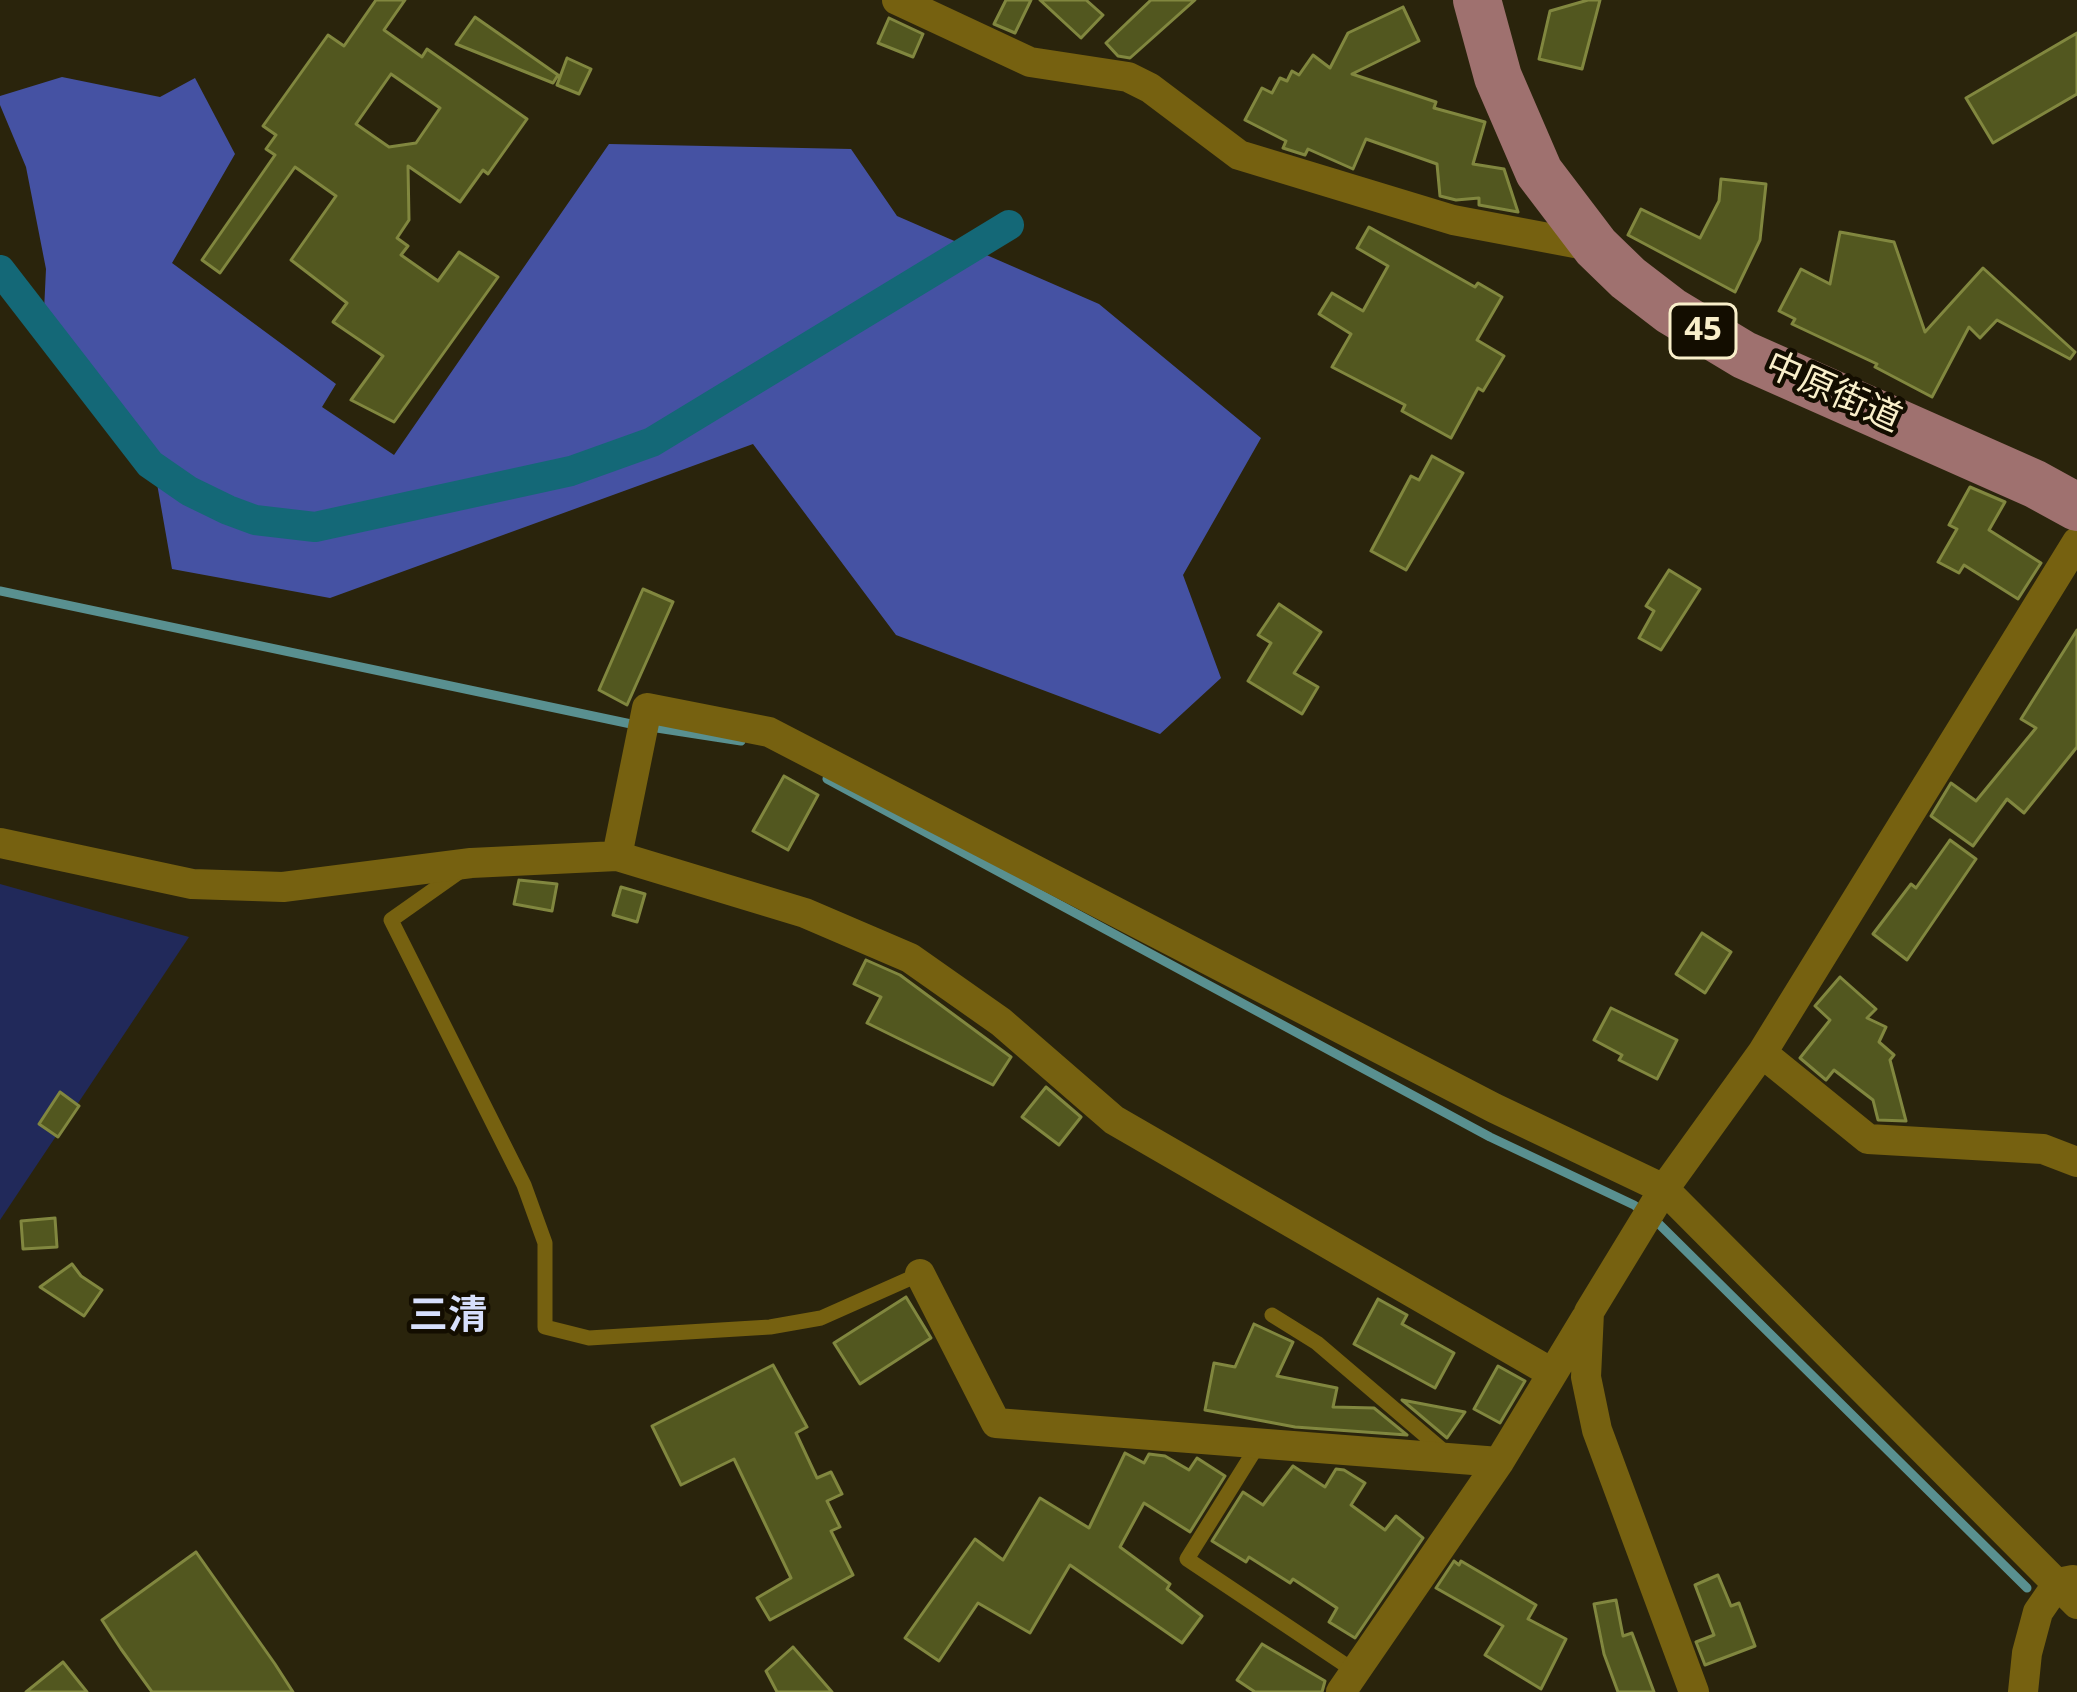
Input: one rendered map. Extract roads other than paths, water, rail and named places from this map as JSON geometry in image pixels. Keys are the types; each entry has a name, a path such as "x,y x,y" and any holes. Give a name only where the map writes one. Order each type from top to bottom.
{"main road":[{"name":"中原街道","path":"1478,0 1498,77 1539,172 1596,247 1671,311 1744,355 2077,507"}],"street":[{"path":"897,0 950,11 1030,62 1127,77 1160,95 1239,155 1453,220 1596,247"},
{"path":"1349,1682 1499,1462 1653,1206 1762,1053 2077,542"},
{"path":"616,856 646,708 769,732 1494,1108 1653,1206 2071,1589 2038,1612 2023,1692"},
{"path":"0,843 193,884 283,887 471,863 616,856 805,913 910,958 1001,1022 1114,1120 1552,1373"},
{"path":"1762,1053 1868,1139 2043,1149 2077,1162"},
{"path":"920,1274 996,1423 1499,1462"},
{"path":"1589,1312 1586,1377 1598,1430 1694,1692"}],"lane":[{"path":"471,863 391,920 524,1185 545,1243 545,1328 589,1338 770,1327 821,1318 920,1274"},
{"path":"1272,1315 1317,1343 1449,1456"},
{"path":"1258,1445 1187,1558 1349,1682"}],"waterway":[{"path":"0,270 150,464 228,510 255,520 315,527 571,471 652,442 1009,225"},
{"path":"0,591 631,724 741,741"},
{"path":"827,779 1490,1137 1634,1205 1659,1224 2027,1588"}],"district":[{"name":"三清","path":"448,1317"}]}
